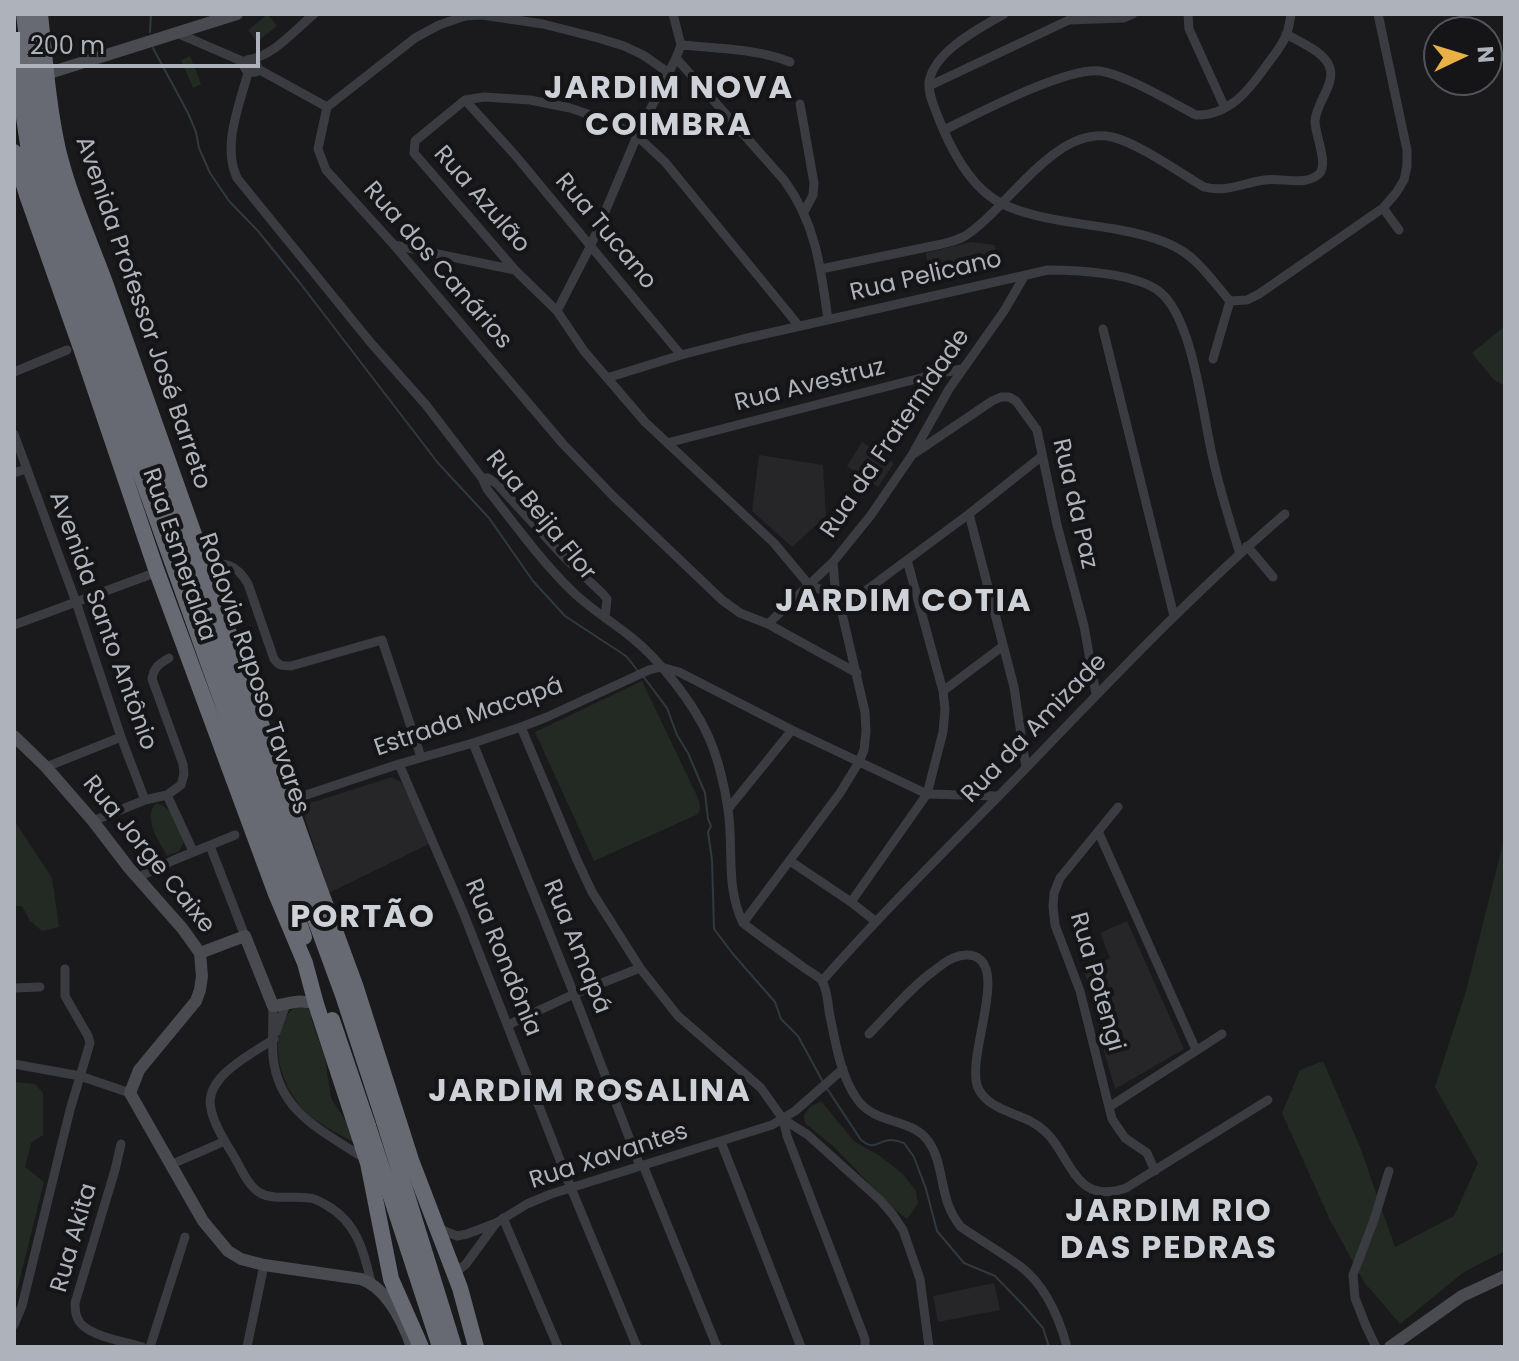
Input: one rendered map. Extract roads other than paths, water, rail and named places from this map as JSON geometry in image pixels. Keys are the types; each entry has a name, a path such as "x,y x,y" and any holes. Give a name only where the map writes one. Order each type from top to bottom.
{"highway":[{"name":"Rodovia Raposo Tavares","path":"24,14 38,126 52,181 343,995 440,1347"},
{"path":"30,14 46,74"},
{"name":"Avenida Professor José Barreto","path":"40,14 53,123 65,173 351,973 476,1347"},
{"name":"Rodovia Raposo Tavares","path":"14,51 29,151 42,198 454,1347"},
{"name":"Rua Esmeralda","path":"14,152 157,572 307,971"},
{"path":"157,523 192,669"},
{"path":"307,971 364,1159 389,1269 421,1347"},
{"path":"389,1269 399,1280 410,1282 440,1269 450,1275"},
{"path":"401,1302 413,1291 450,1275"}],"main road":[{"path":"46,74 237,14"},
{"name":"Rua Jorge Caixe","path":"14,736 93,821 200,953 202,976 196,1001 139,1070 130,1093"},
{"path":"200,953 245,936 279,1005"},
{"path":"279,1005 301,986 307,971"},
{"path":"279,1005 296,1000 316,1004"},
{"path":"130,1093 203,1221 228,1251 241,1259 264,1265 371,1282 391,1305 412,1347"},
{"path":"1390,1347 1462,1296 1505,1276"}],"street":[{"path":"251,66 314,14"},
{"path":"557,311 591,245 637,136 676,58 681,45 673,14"},
{"path":"1004,14 946,53 934,69 929,86 944,130 977,184 1002,204 1030,214 1132,232 1177,248 1195,260 1230,301"},
{"path":"929,86 1069,20 1124,18 1133,14"},
{"path":"1188,14 1189,29 1225,108"},
{"path":"944,130 1002,102 1079,71 1099,71 1119,77 1196,115 1207,115 1225,108 1249,89 1279,49 1291,14"},
{"path":"1230,301 1247,300 1259,294 1383,208 1404,180 1407,150 1377,14"},
{"path":"177,33 251,66 327,107 415,38 465,16 482,15 543,24 598,38 643,55 669,73"},
{"path":"821,269 962,238 979,226 1047,160 1075,142 1092,137 1111,137 1129,143 1204,187 1215,190 1261,180 1293,181 1316,177 1324,164 1315,128 1316,114 1331,73 1323,57 1286,34"},
{"path":"681,45 732,50 790,62"},
{"path":"676,58 796,197 811,229 821,269 828,320"},
{"name":"Rua Beija Flor","path":"251,66 233,135 231,160 237,178 371,343 426,405 482,478 487,489 570,590 633,639 661,667 679,672 927,794 997,796"},
{"path":"465,100 484,97 530,100 570,108 605,120 637,136 665,162 799,326"},
{"name":"Rua Tucano","path":"465,100 515,155 681,355"},
{"name":"Rua Azulão","path":"465,100 415,141 414,153 515,270 557,311 584,351 645,422 774,543 809,585 836,599"},
{"path":"800,104 814,183 813,195 804,212"},
{"name":"Rua dos Canários","path":"327,107 318,149 326,170 394,245 540,419 613,496 722,600 740,613 768,624 857,673"},
{"path":"1383,208 1399,230"},
{"path":"394,245 515,270"},
{"name":"Rua Pelicano","path":"607,378 681,355 799,326 1048,270 1093,272 1148,285 1169,302 1190,350 1216,473 1244,550"},
{"name":"Rua da Fraternidade","path":"859,762 864,750 865,712 836,599 833,562 871,515 912,455 949,389 1004,311 1025,275"},
{"path":"1213,359 1230,301"},
{"path":"1103,329 1174,616"},
{"path":"14,372 67,350"},
{"name":"Rua Avestruz","path":"667,443 962,369"},
{"path":"936,374 948,383 949,389"},
{"name":"Rua da Paz","path":"912,455 992,401 1001,397 1016,401 1037,430 1040,440 1057,525 1084,626 1096,694"},
{"name":"Avenida Santo Antônio","path":"14,434 145,800"},
{"path":"841,609 1042,456"},
{"path":"14,473 26,469"},
{"path":"482,478 492,480 505,492 607,599 605,618"},
{"path":"969,514 1014,687 1026,768"},
{"name":"Rua da Amizade","path":"822,981 875,921 1096,694 1174,616 1285,514"},
{"path":"1244,550 1273,577"},
{"path":"851,902 927,794 943,732 943,691 907,560"},
{"path":"768,624 833,562"},
{"path":"203,563 222,563 237,569 248,584 278,664 291,666 382,640 421,757"},
{"path":"14,625 157,572"},
{"path":"943,691 1003,646"},
{"path":"93,821 145,800 167,795 181,785 183,764 152,679 157,665 169,658"},
{"path":"661,667 691,705 711,741 728,809 730,869 737,910 743,923 822,981 850,1089 867,1111 912,1128 928,1139 954,1219 968,1232 1020,1266 1039,1285 1057,1316 1067,1347"},
{"name":"Estrada Macapá","path":"288,801 521,727 661,667"},
{"path":"521,727 592,892 640,968 678,1016 761,1088 783,1119 808,1135 880,1200 903,1230 920,1279 929,1347"},
{"path":"728,809 792,730"},
{"path":"46,767 121,737"},
{"name":"Rua Amapá","path":"473,743 717,1347"},
{"path":"743,923 840,793 859,762"},
{"name":"Rua Rondônia","path":"399,764 463,912 637,1347"},
{"path":"167,795 193,851"},
{"name":"Rua Potengi","path":"1118,807 1060,878 1053,906 1055,925 1084,1004 1112,1119 1125,1138 1147,1153 1155,1171"},
{"path":"1098,831 1196,1050"},
{"path":"137,878 235,835"},
{"path":"210,846 245,936"},
{"path":"790,861 875,921"},
{"path":"869,1034 932,971 959,955 979,959 986,967 988,981 975,1064 979,1091 991,1103 1043,1129 1053,1139 1079,1182 1092,1190 1114,1192 1126,1188 1268,1100"},
{"path":"508,1025 640,968"},
{"path":"14,1325 22,1306 90,1040 65,996 65,969"},
{"path":"14,988 40,987"},
{"path":"279,1005 273,1055 287,1098 311,1124 364,1159"},
{"path":"1109,1107 1222,1034"},
{"path":"274,1039 225,1072 215,1085 210,1099 211,1108 225,1141 251,1186 262,1194 277,1198 311,1198 345,1218 365,1256 371,1282"},
{"path":"14,1064 80,1076 130,1093"},
{"name":"Rua Xavantes","path":"436,1227 457,1236 467,1234 527,1204 571,1188 772,1125 795,1111 843,1069"},
{"path":"783,1119 865,1339 865,1347"},
{"path":"170,1165 225,1141"},
{"path":"721,1142 801,1347"},
{"name":"Rua Akita","path":"121,1144 75,1303 77,1318 83,1327 142,1347"},
{"path":"1376,1347 1355,1298 1353,1275 1389,1171"},
{"path":"1374,1220 1375,1188"},
{"path":"500,1220 558,1347"},
{"name":"Rua Xavantes","path":"450,1275 466,1264 500,1220"},
{"path":"150,1347 185,1237"},
{"path":"247,1347 264,1265"}],"waterway":[{"path":"150,32 151,14"},
{"path":"153,48 188,113 210,173 229,201 300,283 438,463 489,518 533,581 565,616 626,656 638,671"},
{"path":"643,676 667,708 705,793 711,826 708,832 714,929 775,1002 781,1019 798,1036 823,1082"},
{"path":"826,1087 861,1140 870,1145 886,1140 904,1143 914,1157 937,1231 964,1263 995,1276 1024,1306 1043,1328 1049,1347"}],"district":[{"name":"JARDIM NOVA COIMBRA","path":"669,108"},
{"name":"JARDIM COTIA","path":"904,603"},
{"name":"PORTÃO","path":"363,919"},
{"name":"JARDIM ROSALINA","path":"590,1093"},
{"name":"JARDIM RIO DAS PEDRAS","path":"1169,1232"}]}
